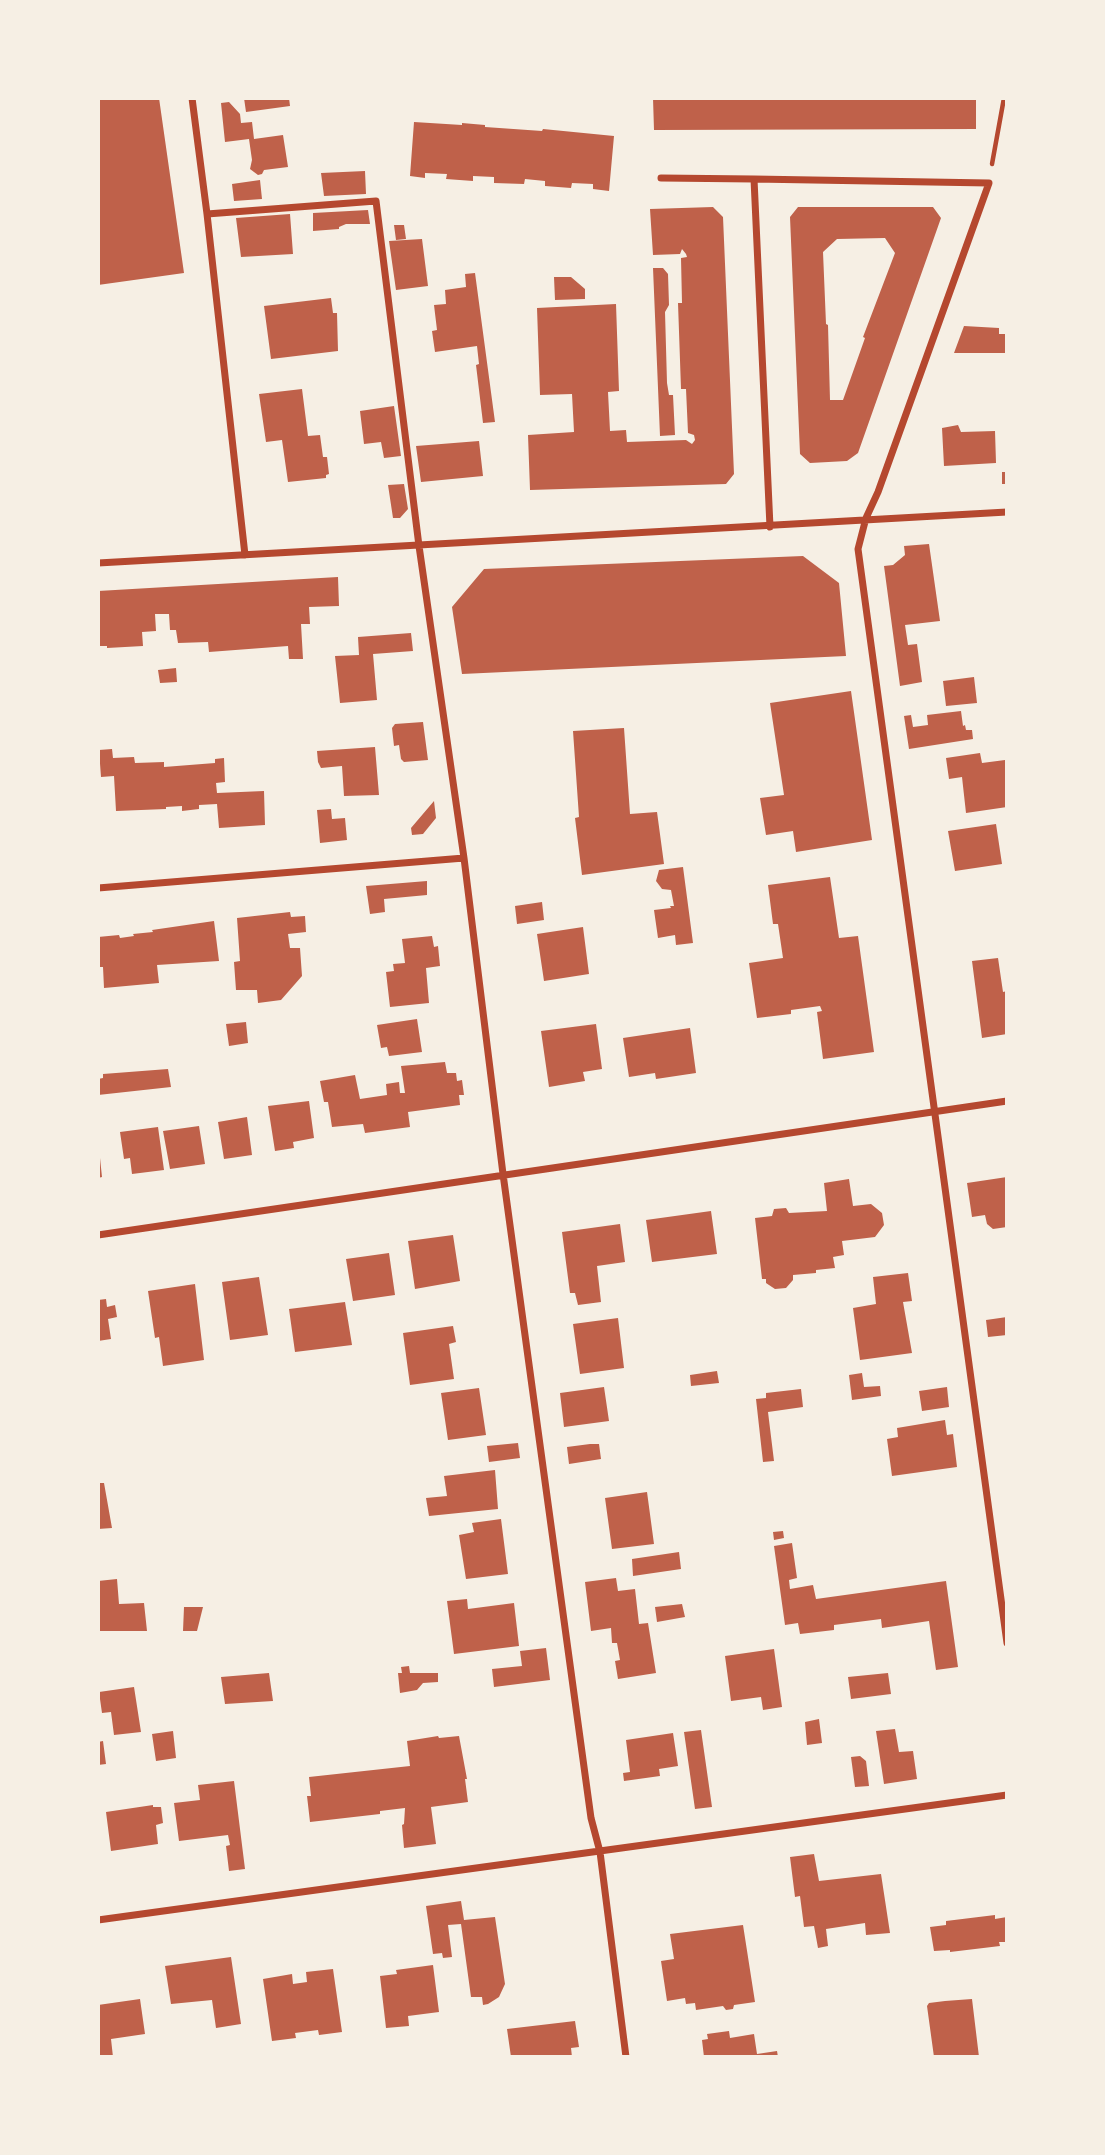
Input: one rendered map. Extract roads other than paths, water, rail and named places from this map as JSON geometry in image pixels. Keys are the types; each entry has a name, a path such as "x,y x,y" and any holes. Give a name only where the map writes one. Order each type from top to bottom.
{"street":[{"path":"192,98 245,555"},
{"path":"661,178 989,183 878,492 866,518 858,549 1007,1643"},
{"path":"754,179 770,527"},
{"path":"207,215 376,201 419,546 464,858 503,1174 591,1818 600,1852 626,2057"},
{"path":"98,563 1007,512"},
{"path":"98,888 464,858"},
{"path":"98,1235 1007,1101"},
{"path":"98,1920 1007,1795"}]}
